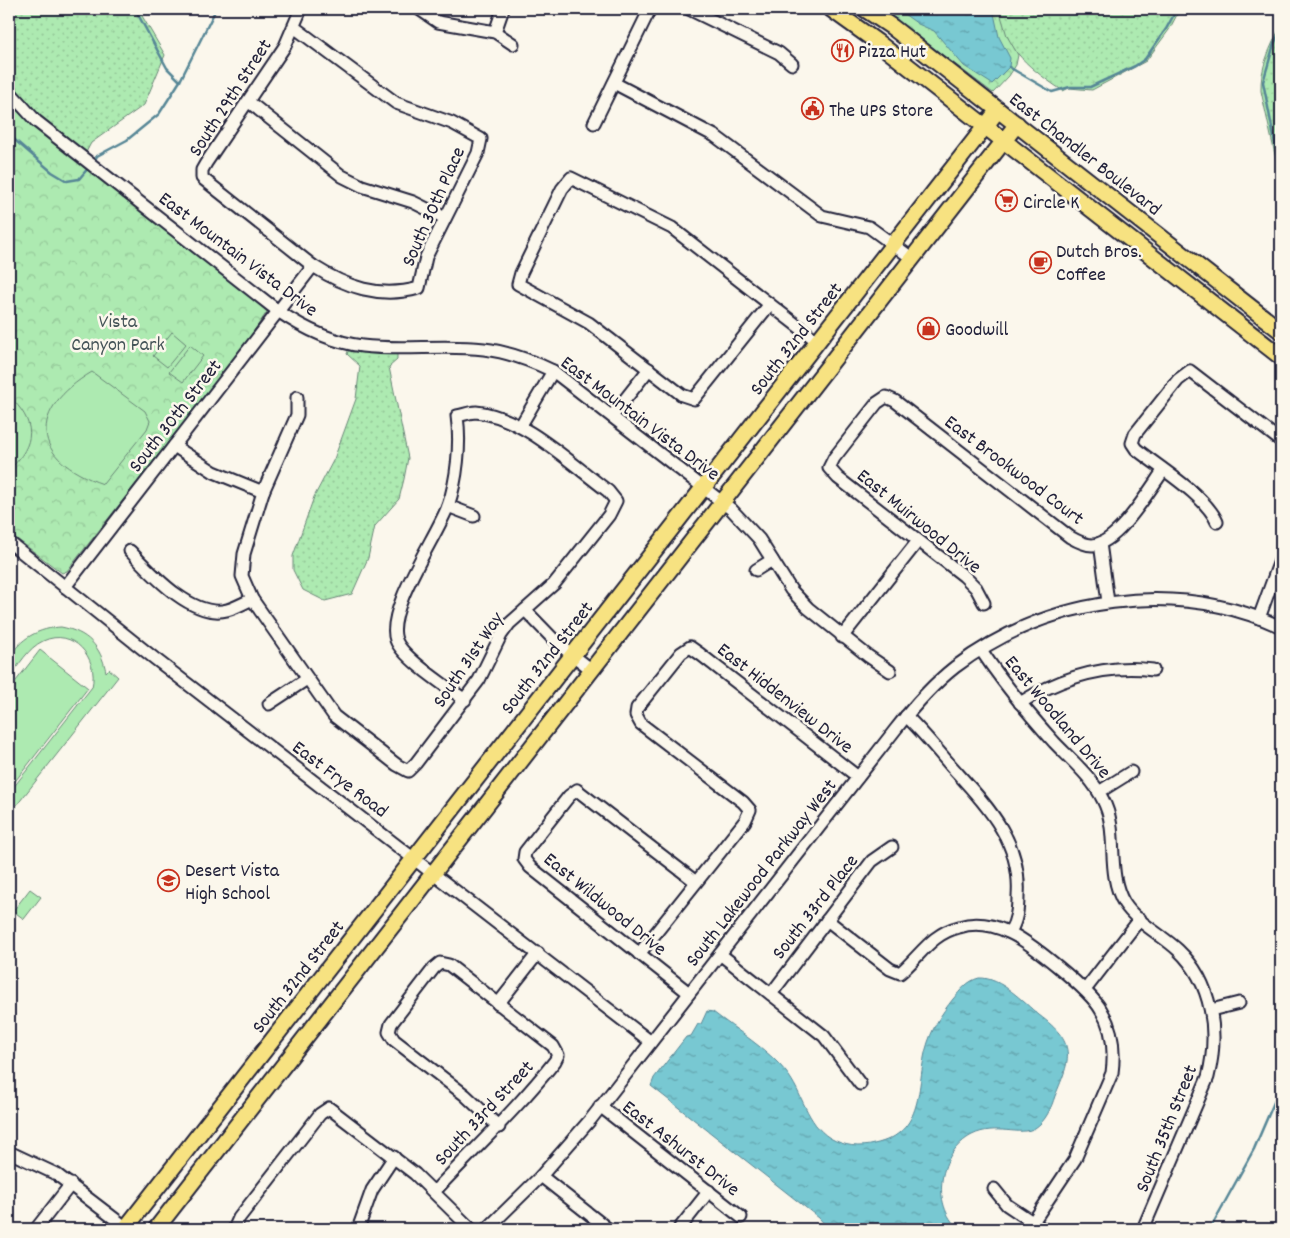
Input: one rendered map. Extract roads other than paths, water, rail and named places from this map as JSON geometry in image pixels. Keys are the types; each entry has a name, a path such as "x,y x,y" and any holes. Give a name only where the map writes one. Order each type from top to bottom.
{"main road":[{"name":"East Chandler Boulevard","path":"831,9 986,126 1281,357"},
{"name":"East Chandler Boulevard","path":"865,9 892,27 1281,331"},
{"name":"South 32nd Street","path":"126,1229 998,110"},
{"path":"156,1229 1017,124"}],"street":[{"name":"South 29th Street","path":"301,9 285,46 249,102 206,162 202,170 202,178 312,266"},
{"path":"418,9 438,22 494,32 513,44"},
{"path":"494,32 503,9"},
{"path":"594,123 650,9"},
{"path":"689,9 779,53 792,64"},
{"name":"South 30th Place","path":"294,27 396,103 452,123 481,139 478,152 426,257 418,288 406,292 372,291 351,287 312,266"},
{"path":"614,83 715,136 822,216 869,227 913,259"},
{"name":"East Mountain Vista Drive","path":"9,91 36,121 278,311 314,332 362,346 483,349 518,356 553,371 723,502 746,523 799,599 842,637 890,671"},
{"path":"249,102 342,176 362,186 413,202 445,218"},
{"path":"770,304 694,399 682,395 589,323 518,284 521,273 562,189 571,178 672,228 770,304 817,341"},
{"name":"South 30th Street","path":"65,587 312,266"},
{"path":"612,416 649,369"},
{"path":"465,700 409,657 396,640 396,621 412,573 448,506 454,482 459,431 457,416 475,412 499,417 521,425 553,371"},
{"path":"1218,522 1204,501 1136,449 1132,443 1135,434 1178,380 1190,371 1281,441"},
{"path":"269,704 307,679 252,599 242,576 242,564 263,492 297,415 297,397"},
{"name":"East Brookwood Court","path":"829,468 834,458 872,410 886,397 895,401 1070,537 1092,545 1100,543 1108,602"},
{"name":"South 31st Way","path":"307,679 334,716 397,765 408,771 479,680 501,635 554,584 609,514 616,501 608,492 521,425"},
{"path":"174,446 214,472 263,492"},
{"name":"East Muirwood Drive","path":"829,468 838,478 964,576 976,588 984,603"},
{"path":"1100,543 1119,530 1163,470"},
{"path":"448,506 474,516"},
{"path":"842,637 918,540"},
{"name":"East Frye Road","path":"9,542 154,658 434,872 651,1042"},
{"path":"130,551 165,586 193,604 211,610 226,610 252,599"},
{"path":"1259,618 1281,558"},
{"path":"756,570 772,560"},
{"name":"South Lakewood Parkway West","path":"487,1229 541,1176 600,1106 906,716 945,675 980,650 1013,632 1050,616 1108,602 1182,601 1220,607 1259,618 1281,627"},
{"path":"525,610 557,643 592,670"},
{"name":"East Hiddenview Drive","path":"696,882 745,821 750,810 743,802 641,724 636,715 638,708 681,653 690,647 858,777"},
{"name":"East Woodland Drive","path":"980,650 1020,704 1099,792 1110,817 1113,833 1114,868 1119,892 1125,904 1140,920 1179,951 1193,968 1204,988 1211,1010"},
{"path":"1020,704 1056,684 1085,674 1122,668 1153,670"},
{"path":"906,716 990,810 1010,841 1015,859 1019,890 1016,922 1010,932"},
{"path":"1099,792 1132,772"},
{"name":"East Wildwood Drive","path":"689,993 524,859 525,852 569,796 577,790 696,882"},
{"name":"South 33rd Place","path":"771,994 872,861 892,847"},
{"path":"639,954 696,882"},
{"path":"827,920 890,969 900,973 928,942 943,932 961,926 976,925 991,926 1010,932 1085,990 1101,1008 1108,1023 1114,1049 1112,1073 1096,1115 1075,1159 1033,1222"},
{"path":"1085,990 1140,920"},
{"path":"499,1127 470,1100 394,1040 389,1032 391,1024 434,968 440,963 449,965 498,1004 538,953"},
{"path":"720,954 824,1036 860,1084"},
{"path":"1211,1010 1238,1003"},
{"name":"South 33rd Street","path":"434,1192 499,1127 533,1088 558,1055 553,1046 498,1004"},
{"name":"South 35th Street","path":"1143,1229 1208,1077 1214,1051 1211,1010"},
{"name":"East Ashurst Drive","path":"600,1106 741,1217"},
{"path":"235,1228 239,1218 320,1114 329,1108 394,1157 434,1192 471,1229"},
{"path":"9,1152 38,1164 71,1184 126,1229"},
{"path":"358,1229 372,1190 394,1157"},
{"path":"541,1176 608,1229"},
{"path":"36,1229 71,1184"},
{"path":"994,1189 1007,1205 1043,1229"},
{"path":"679,1229 709,1191"}],"water":[{"path":"897,9 993,9 999,37 1010,58 1009,67 992,84 964,66 934,31 918,24"},
{"path":"979,978 987,979 1003,986 1019,997 1051,1025 1060,1034 1065,1043 1067,1061 1050,1110 1039,1125 1022,1131 990,1130 981,1132 972,1135 952,1153 942,1179 942,1193 944,1206 950,1218 959,1229 829,1229 819,1218 651,1086 654,1078 686,1037 691,1036 698,1024 701,1024 707,1011 713,1012 779,1064 792,1080 810,1116 822,1132 835,1141 852,1146 874,1144 891,1138 903,1130 911,1119 919,1092 926,1049 934,1029 944,1010 959,992"}],"waterway":[{"path":"135,9 167,68 180,81"},
{"path":"94,161 97,156 127,140 159,114 180,81 216,9"},
{"path":"1009,67 1052,92 1070,87 1090,87 1135,66 1145,59 1166,29 1177,9"},
{"path":"1281,30 1274,44 1263,82 1281,173"},
{"path":"9,135 52,172 67,181 79,179 89,167"},
{"path":"1210,1229 1254,1149 1281,1086"}],"place":[{"name":"Pizza Hut","path":"842,50"},
{"name":"The UPS Store","path":"813,109"},
{"name":"Circle K","path":"1007,201"},
{"name":"Dutch Bros. Coffee","path":"1040,262"},
{"name":"Goodwill","path":"929,328"},
{"name":"Desert Vista High School","path":"169,881"}],"park label":[{"name":"Vista Canyon Park","path":"118,332"}]}
